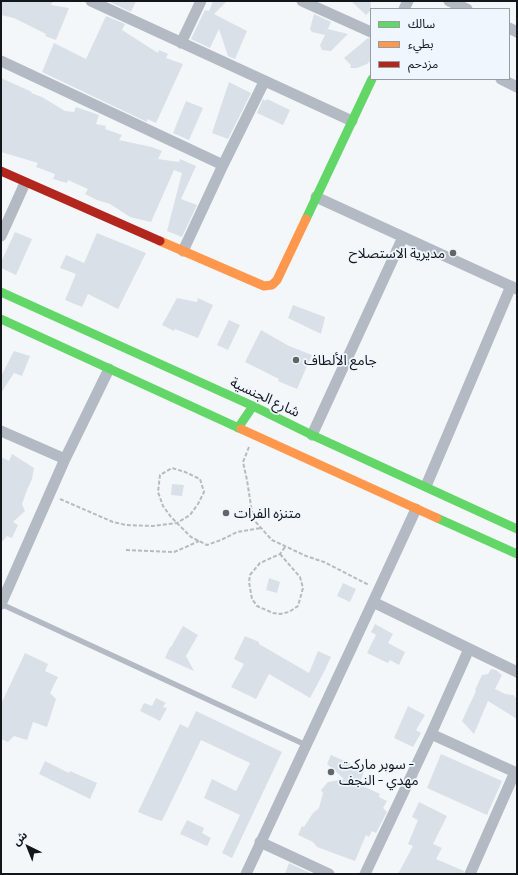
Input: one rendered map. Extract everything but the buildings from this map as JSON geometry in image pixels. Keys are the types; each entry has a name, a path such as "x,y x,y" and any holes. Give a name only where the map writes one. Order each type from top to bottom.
{"main road":[{"path":"1,171 25,183 116,221 183,252 264,286 272,285 277,280 372,80"},
{"name":"شارع الجنسية","path":"1,292 253,406 277,421 312,434 517,528"},
{"path":"1,319 238,428 254,435 268,438 416,509 517,554"},
{"path":"238,428 253,406"}],"street":[{"path":"91,1 264,82 352,121"},
{"path":"181,43 201,1"},
{"path":"302,1 370,32"},
{"path":"449,1 465,8"},
{"path":"1,61 223,165"},
{"path":"503,80 517,87"},
{"path":"183,252 223,165 264,82"},
{"path":"1,236 25,183"},
{"path":"316,197 514,288 426,486"},
{"path":"312,434 403,236"},
{"path":"1,604 65,459 109,369"},
{"path":"1,431 65,459"},
{"path":"246,874 416,509"},
{"path":"373,602 517,672"},
{"path":"365,874 469,649"},
{"path":"431,734 516,772 470,874"},
{"path":"260,842 330,874"}],"lane":[{"path":"1,604 306,745"}],"path":[{"path":"254,435 243,462 253,520 272,540 324,562 379,590"},
{"path":"50,495 113,522 126,525 153,526 177,523 190,515 204,492 200,479 172,468 160,475 158,492 163,506 171,517 177,523 191,537 207,545 237,532 261,528"},
{"path":"126,550 174,552 198,541"},
{"path":"280,554 300,577 303,588 298,606 289,612 280,614 273,613 257,606 252,599 249,582 250,575 260,563 280,554 286,547"}],"traffic: fast":[{"path":"306,219 372,80"},
{"path":"1,292 253,406 312,435 517,529"},
{"path":"1,319 241,429"},
{"path":"238,428 253,406"},
{"path":"437,518 517,554"}],"traffic: slow":[{"path":"160,241 264,286 272,285 277,280 306,219"},
{"path":"241,429 437,518"}],"traffic: jam":[{"path":"1,171 160,241"}],"place":[{"name":"مديرية الاستصلاح","path":"453,253"},
{"name":"جامع الألطاف","path":"296,360"},
{"name":"متنزه الفرات","path":"226,513"},
{"name":"سوبر ماركت - مهدي - النجف","path":"331,772"}]}
